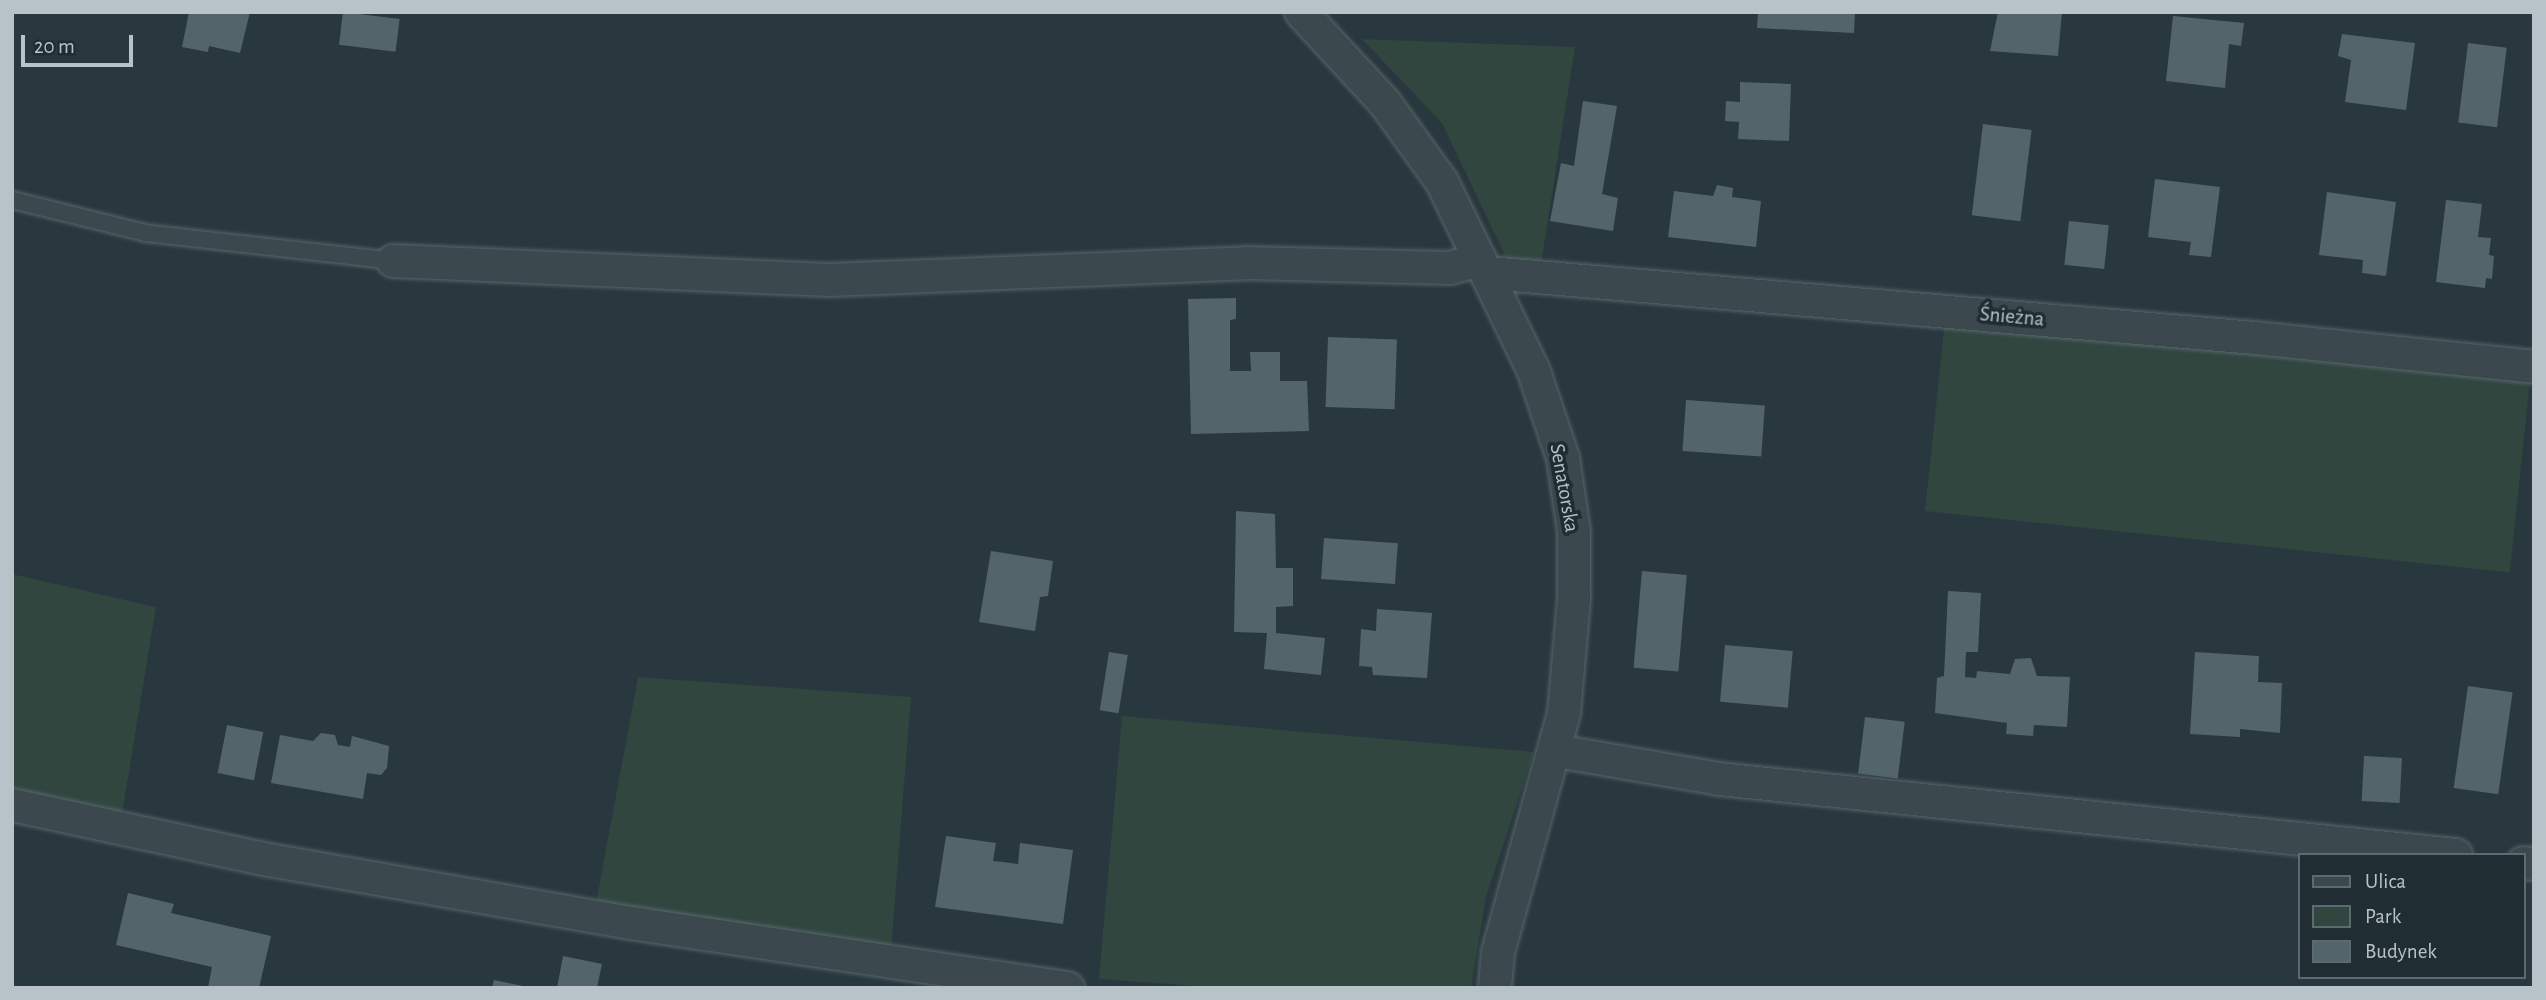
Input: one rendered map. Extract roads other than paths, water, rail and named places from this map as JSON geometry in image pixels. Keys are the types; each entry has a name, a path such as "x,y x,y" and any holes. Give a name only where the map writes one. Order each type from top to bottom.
{"street":[{"name":"Senatorska","path":"1301,12 1385,103 1442,182 1533,369 1563,458 1570,498 1574,599 1556,751 1498,951 1495,988"},
{"name":"Śnieżna","path":"393,261 830,280 1247,262 1485,267 2241,337 2533,367"},
{"path":"1556,751 1718,779 2437,853"},
{"path":"12,805 269,860 617,921 1068,988"}],"lane":[{"path":"12,200 145,233 393,261"},
{"path":"2533,367 2534,360"}]}
